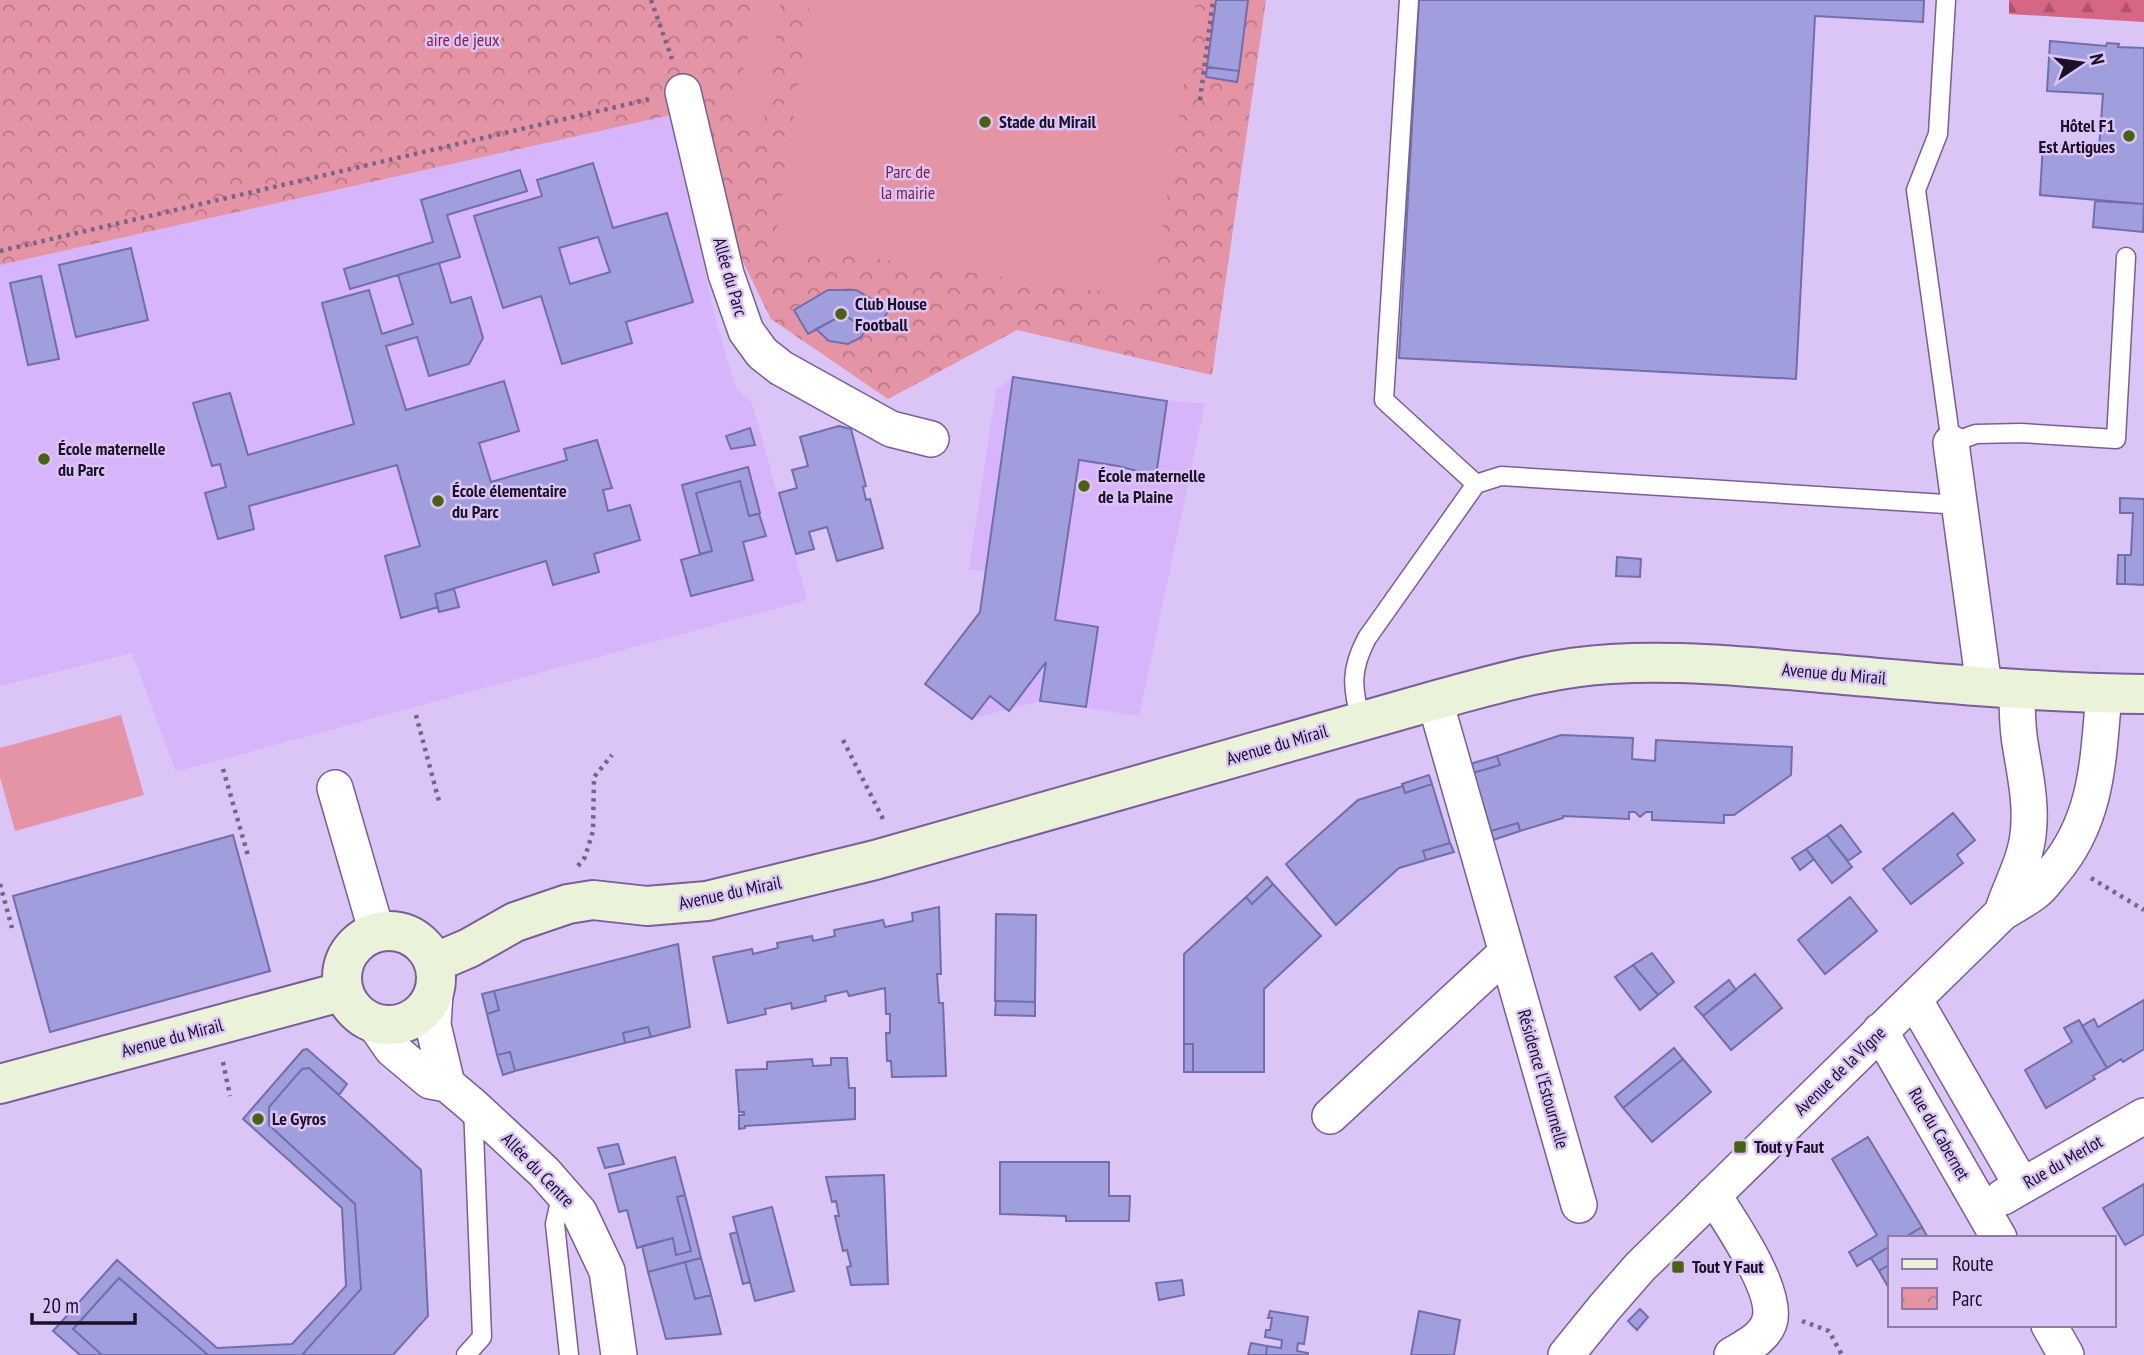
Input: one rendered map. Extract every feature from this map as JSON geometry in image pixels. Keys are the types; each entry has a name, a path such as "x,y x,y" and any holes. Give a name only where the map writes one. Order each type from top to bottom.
{"street":[{"name":"Allée du Parc","path":"683,92 726,274 736,306 754,342 762,353 781,368 873,421 908,435 931,439"},
{"name":"Avenue de la Vigne","path":"1951,443 1961,505 2000,687 2018,729 2030,812 2028,837 2021,863 2002,913"},
{"name":"Avenue du Mirail","path":"435,978 469,948 515,922 568,904 593,900 647,906 707,901 875,860 1435,701 1522,677 1560,670 1609,664 1659,663 1752,667 2000,687 2144,694"},
{"name":"Avenue de la Vigne","path":"1566,1355 1640,1267 2002,913 2036,891 2063,860 2089,810 2099,753 2104,693"},
{"name":"Résidence l'Estournelle","path":"1435,701 1579,1205"},
{"path":"335,788 377,933"},
{"path":"435,978 428,1006 417,1017 403,1024 388,1026 360,1016 350,1005 344,991 342,975 346,959 355,946 377,933 399,932 414,938 426,949 435,978 433,1025 447,1084"},
{"path":"1330,1116 1506,953"},
{"name":"Avenue du Mirail","path":"0,1084 344,991"},
{"path":"1914,999 2022,1186"},
{"name":"Allée du Centre","path":"374,1023 392,1049 430,1081 447,1084 473,1106 562,1191 579,1212 607,1271 619,1355"},
{"name":"Rue du Cabernet","path":"1880,1031 1991,1223"},
{"name":"Rue du Merlot","path":"1991,1223 2022,1186 2144,1116"},
{"path":"1713,1195 1767,1289 1772,1310 1769,1325 1760,1337 1732,1355"},
{"path":"2050,1327 2066,1355"}],"lane":[{"path":"1409,0 1384,400 1476,484"},
{"path":"1946,0 1938,134 1916,190 1951,443 1976,435 2021,433 2116,439 2126,257"},
{"path":"1361,722 1353,677 1357,658 1367,638 1476,484 1502,476 1961,505"},
{"path":"466,1355 482,1337 473,1106"},
{"path":"562,1191 555,1224 569,1355"}],"path":[{"path":"0,251 683,92 651,0"},
{"path":"1200,100 1213,0"},
{"path":"416,715 440,805"},
{"path":"843,740 880,809"},
{"path":"571,875 585,857 593,831 594,777 612,755"},
{"path":"223,769 249,859"},
{"path":"2063,860 2144,910"},
{"path":"0,884 12,928"},
{"path":"223,1061 230,1096"},
{"path":"1772,1310 1829,1331 1842,1355"}],"shaded area":[{"name":"École élementaire du Parc","path":"671,115 716,321 736,388 752,403 807,600 176,772 132,653 0,686 0,265"},
{"name":"École maternelle de la Plaine","path":"1013,377 1167,401 1205,403 1139,716 1040,701 972,719 925,684 980,612 986,572 969,569 996,390"}],"green space":[{"name":"Parc de la mairie","path":"0,0 1266,0 1212,375 1017,330 888,399 771,319 671,115 0,265"},
{"path":"753,0 781,0 762,133 735,129"},
{"name":"Stade du Mirail","path":"810,0 1196,0 1152,299 775,244"},
{"path":"2009,0 2144,0 2144,22 2009,14"},
{"path":"121,715 144,795 15,831 0,777 0,748"}],"building":[{"path":"1216,0 1248,0 1239,71 1207,67"},
{"path":"1419,0 1924,0 1923,22 1815,16 1796,379 1399,358"},
{"path":"2050,41 2106,46 2107,43 2119,44 2118,47 2144,48 2144,204 2040,195 2043,144 2099,149 2103,94 2047,91"},
{"path":"1207,67 1239,71 1237,82 1206,77"},
{"path":"593,163 613,228 667,213 693,302 626,322 632,343 562,364 541,296 503,308 474,216 542,196 537,180","holes":["598,237 610,272 570,284 559,248"]},
{"path":"520,170 527,191 447,215 460,257 350,289 344,269 433,242 421,200"},
{"path":"2095,201 2144,204 2143,232 2093,227"},
{"path":"131,248 148,320 76,337 59,265"},
{"path":"439,263 451,303 471,297 483,338 469,364 429,376 417,337 386,346 406,410 504,381 519,431 479,443 491,482 567,460 564,449 597,440 612,488 603,490 608,511 630,505 640,540 594,554 599,572 553,585 546,561 435,594 438,607 401,618 385,556 420,546 397,465 249,506 254,529 218,539 205,493 226,487 220,464 212,466 193,403 230,393 248,455 354,424 322,303 369,290 382,334 413,324 398,275"},
{"path":"41,276 59,359 28,365 10,283"},
{"name":"Club House Football","path":"828,290 856,290 889,309 879,328 875,325 871,331 847,317 839,317 808,334 794,310"},
{"path":"839,317 847,317 867,329 860,338 848,344 829,341 816,329"},
{"path":"1013,377 1167,401 1156,476 1079,460 1055,620 1098,627 1086,707 1040,701 1046,662 1009,711 990,696 972,719 925,684 980,612"},
{"path":"839,426 851,429 866,486 863,487 866,500 870,499 883,548 837,561 827,527 809,532 814,549 796,554 779,493 797,488 792,470 808,466 800,437"},
{"path":"750,428 755,445 731,449 726,436"},
{"path":"748,467 760,513 749,516 740,481 696,493 712,551 700,554 682,485"},
{"path":"740,481 749,516 759,514 766,536 743,542 753,580 691,596 681,560 712,551 696,493"},
{"path":"2120,498 2144,499 2144,585 2125,584 2125,555 2131,555 2133,513 2120,513"},
{"path":"2118,555 2125,555 2125,584 2117,584"},
{"path":"1617,557 1641,559 1640,577 1616,576"},
{"path":"454,589 459,607 439,612 435,594"},
{"path":"1561,735 1633,738 1632,759 1655,761 1656,740 1792,747 1791,775 1734,815 1724,815 1724,823 1652,820 1652,812 1646,812 1640,817 1635,812 1629,812 1629,819 1563,816 1520,831 1518,823 1491,831 1473,773 1500,765 1497,756"},
{"path":"1497,756 1500,765 1473,773 1470,764"},
{"path":"1429,775 1432,784 1405,793 1402,784"},
{"path":"1432,784 1450,843 1423,851 1426,860 1399,868 1336,925 1286,864 1358,800 1403,786 1405,793"},
{"path":"1953,813 1975,840 1957,855 1963,863 1911,904 1883,869"},
{"path":"1518,823 1520,831 1493,840 1491,831"},
{"path":"1841,825 1861,852 1848,861 1827,835"},
{"path":"233,835 270,971 50,1032 13,896"},
{"path":"1827,835 1852,867 1832,883 1806,849"},
{"path":"1450,843 1454,852 1426,860 1423,851"},
{"path":"1806,849 1814,859 1800,870 1792,858"},
{"path":"1267,877 1273,884 1252,904 1246,897"},
{"path":"1273,884 1321,936 1264,989 1264,1072 1193,1072 1193,1044 1184,1044 1184,954 1246,897 1252,904"},
{"path":"1850,897 1877,931 1825,974 1798,940"},
{"path":"939,907 941,974 937,974 939,1003 943,1003 946,1076 892,1077 891,1061 887,1061 886,1033 890,1033 890,1014 886,1014 885,988 849,996 847,991 825,996 826,1001 792,1009 791,1003 765,1009 766,1014 728,1023 713,957 752,949 753,954 778,948 777,943 812,936 813,941 835,936 834,930 883,920 885,927 913,921 912,913"},
{"path":"996,914 1036,915 1035,1002 995,1001"},
{"path":"678,944 690,1027 651,1037 648,1027 623,1033 625,1043 515,1071 510,1052 497,1055 487,1014 499,1010 494,991"},
{"path":"1652,953 1674,982 1658,995 1633,965"},
{"path":"1633,965 1658,995 1640,1010 1615,977"},
{"path":"1755,974 1782,1008 1731,1050 1703,1016"},
{"path":"1729,980 1736,990 1703,1016 1695,1007"},
{"path":"494,991 499,1010 487,1014 482,994"},
{"path":"2144,1000 2144,1049 2107,1068 2082,1026 2094,1019 2098,1027"},
{"path":"996,1001 1035,1002 1035,1016 995,1015"},
{"path":"2079,1020 2107,1068 2093,1076 2095,1079 2046,1108 2025,1070 2072,1042 2064,1028"},
{"path":"648,1027 651,1037 625,1043 623,1033"},
{"path":"1184,1044 1193,1044 1193,1072 1184,1072"},
{"path":"1674,1048 1683,1059 1623,1108 1615,1097"},
{"path":"307,1049 347,1084 339,1095 309,1068 302,1069 269,1107 269,1125 355,1204 361,1289 302,1355 208,1355 119,1278 73,1329 102,1355 80,1355 53,1331 117,1260 217,1348 292,1344 346,1286 342,1208 243,1119 303,1050"},
{"path":"510,1052 515,1071 503,1075 497,1055"},
{"path":"831,1058 847,1058 849,1088 855,1088 855,1119 745,1126 739,1129 739,1115 744,1115 744,1112 739,1112 736,1070 767,1069 767,1062 812,1059 813,1066 831,1065"},
{"path":"1683,1059 1711,1092 1652,1142 1623,1108"},
{"path":"309,1068 421,1170 428,1316 393,1355 302,1355 361,1289 355,1204 269,1125 269,1107 302,1069"},
{"path":"1868,1137 1922,1227 1907,1236 1888,1236 1888,1247 1857,1266 1849,1252 1877,1235 1832,1159"},
{"path":"618,1144 624,1164 605,1168 598,1148"},
{"path":"675,1157 685,1195 677,1197 691,1251 676,1255 673,1238 637,1248 627,1210 619,1212 609,1174"},
{"path":"1000,1162 1109,1162 1109,1196 1130,1196 1129,1221 1066,1221 1066,1216 1000,1214"},
{"path":"884,1175 888,1284 851,1285 847,1267 851,1266 847,1250 843,1251 835,1216 839,1216 836,1201 832,1202 826,1177"},
{"path":"2144,1184 2144,1234 2125,1245 2103,1208"},
{"path":"685,1195 701,1258 648,1272 642,1246 673,1238 676,1255 691,1251 677,1197"},
{"path":"772,1207 794,1291 755,1301 733,1217"},
{"path":"1922,1227 1927,1236 1907,1236"},
{"path":"737,1232 750,1282 743,1284 730,1234"},
{"path":"1888,1247 1888,1265 1879,1271 1871,1258"},
{"path":"701,1258 711,1295 695,1299 685,1262"},
{"path":"685,1262 695,1299 711,1295 721,1334 666,1339 648,1272"},
{"path":"1888,1265 1888,1287 1879,1271"},
{"path":"119,1278 208,1355 102,1355 73,1329"},
{"path":"1182,1280 1184,1295 1159,1300 1156,1283"},
{"path":"1640,1309 1648,1317 1637,1330 1628,1321"},
{"path":"1270,1311 1308,1317 1304,1344 1298,1343 1297,1351 1308,1355 1266,1355 1267,1346 1281,1348 1282,1340 1265,1337 1266,1330 1270,1330"},
{"path":"1419,1311 1460,1320 1454,1355 1411,1355"},
{"path":"1251,1343 1267,1346 1266,1355 1248,1355"}],"place":[{"name":"Stade du Mirail","path":"985,122"},
{"name":"Hôtel F1 Est Artigues","path":"2129,136"},
{"name":"Club House Football","path":"841,314"},
{"name":"École maternelle du Parc","path":"44,459"},
{"name":"École maternelle de la Plaine","path":"1084,486"},
{"name":"École élementaire du Parc","path":"438,501"},
{"name":"Le Gyros","path":"258,1119"},
{"name":"Tout y Faut","path":"1740,1147"},
{"name":"Tout Y Faut","path":"1678,1267"}],"park label":[{"name":"aire de jeux","path":"463,40"}]}
